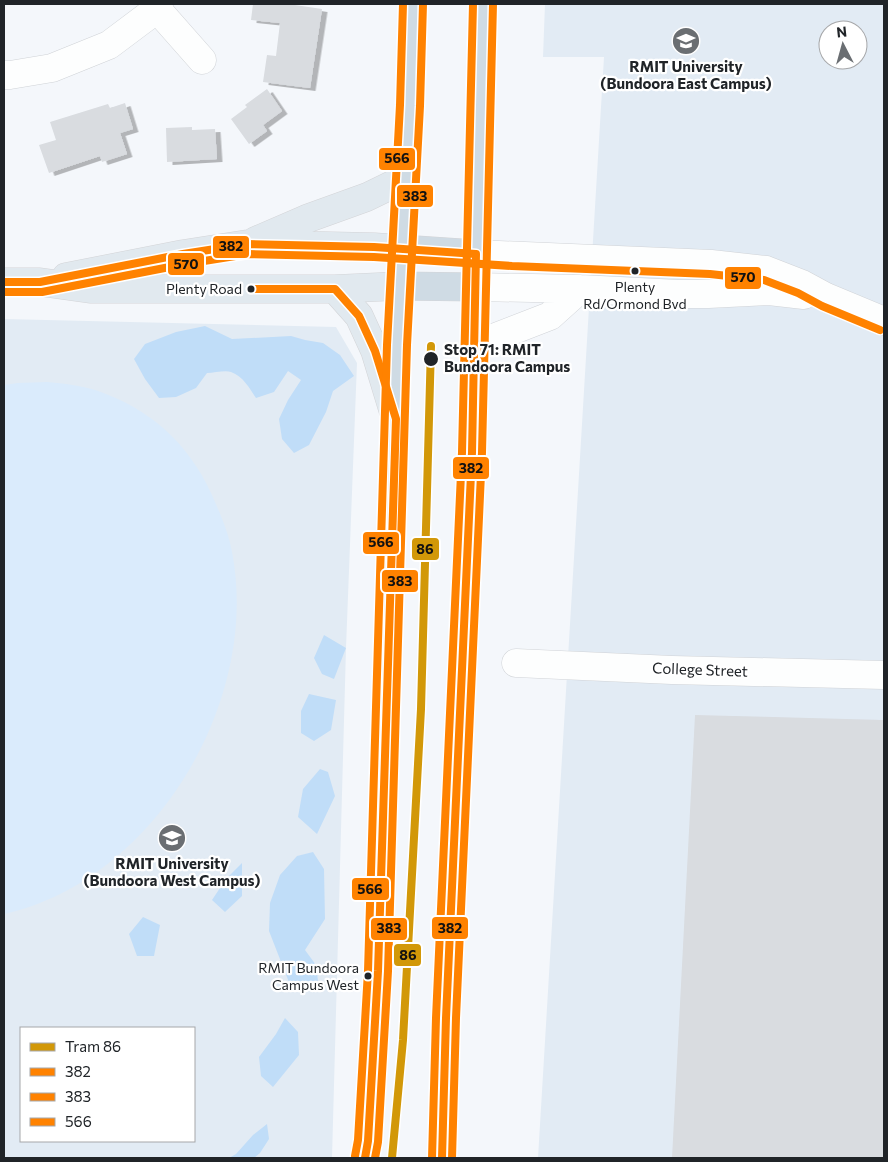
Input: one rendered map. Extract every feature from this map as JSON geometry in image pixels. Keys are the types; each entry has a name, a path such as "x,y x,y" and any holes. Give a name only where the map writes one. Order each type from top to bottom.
{"highway":[{"path":"365,1158 368,1141 378,971 397,345 413,4"},
{"path":"442,1158 446,1018 472,452 483,4"},
{"path":"402,249 476,254"},
{"path":"400,286 476,287"}],"main road":[{"path":"247,244 306,219 367,197 406,178"},
{"path":"40,282 183,254 247,244 402,249"},
{"path":"4,282 40,282 90,289 335,289 400,286"},
{"path":"335,289 359,316 376,351 396,419"}],"street":[{"path":"4,75 52,68 109,45 158,7 202,60"},
{"path":"476,254 711,264 766,270 884,321"},
{"path":"476,287 580,289 678,294 769,291 826,297"},
{"path":"475,345 550,316 580,289"},
{"name":"College Street","path":"516,663 672,670 884,675"}],"shaded area":[{"path":"545,4 884,4 884,1158 538,1158 604,57 543,57"},
{"name":"RMIT University (Bundoora West Campus)","path":"4,319 336,327 357,363 346,648 332,1158 4,1158"},
{"path":"205,326 232,339 291,336 323,343 340,355 354,376 333,391 326,412 309,445 294,453 282,439 279,419 301,380 288,371 274,392 256,398 239,376 226,371 207,373 196,388 176,397 159,398 145,379 134,359 145,344 176,332"},
{"path":"47,382 92,389 125,402 158,424 185,451 206,484 218,508 227,533 232,552 237,609 230,667 212,723 185,776 150,824 107,864 58,895 4,914 4,385"},
{"path":"324,635 346,648 334,679 322,674 314,658"},
{"path":"309,694 336,700 331,730 314,741 301,733 301,711"},
{"path":"320,769 328,772 335,796 317,834 298,817 303,789"},
{"path":"313,852 324,869 325,919 305,950 316,965 318,981 292,990 269,931 270,903 280,875 297,856"},
{"path":"242,863 242,896 225,912 212,900 226,879"},
{"path":"143,917 160,925 154,956 137,956 129,934"},
{"path":"285,1018 298,1032 299,1055 273,1087 261,1076 259,1057"},
{"path":"267,1124 269,1139 260,1153 254,1158 229,1158 236,1154 253,1135"}],"building":[{"path":"253,4 288,4 322,9 310,88 263,82 267,55 276,56 280,23 251,20"},
{"path":"267,89 282,111 263,125 267,131 249,144 231,119 247,107 245,105"},
{"path":"125,103 133,129 120,133 127,154 102,162 100,156 49,173 39,145 56,140 50,122 108,104 110,108"},
{"path":"192,127 192,130 215,129 217,159 167,162 166,128"},
{"path":"695,715 884,720 884,1158 672,1158"}],"tram line":[{"name":"86","path":"392,1158 403,1040 421,709 431,346"}],"transit line":[{"name":"566","path":"355,1156 358,1140 368,971 387,345 400,105 403,4"},
{"name":"383","path":"375,1158 378,1142 388,971 407,345 420,106 423,4"},
{"name":"566","path":"432,1158 436,1018 462,452 473,4"},
{"name":"383","path":"452,1158 456,1018 482,452 493,4"},
{"name":"382","path":"4,282 40,282 183,254 247,244 374,247 476,254 472,452 446,1018 442,1158"},
{"name":"570","path":"4,292 42,292 185,264 248,254 374,257 512,266 710,274 764,280 798,293 822,306 880,330"},
{"name":"382","path":"251,289 335,289 359,316 375,351 396,419 378,971 368,1141 365,1158"}],"place":[{"name":"RMIT University (Bundoora East Campus)","path":"686,41"},
{"name":"Plenty Rd/Ormond Bvd","path":"635,271"},
{"name":"Plenty Road","path":"251,289"},
{"name":"Stop 71: RMIT Bundoora Campus","path":"431,359"},
{"name":"RMIT University (Bundoora West Campus)","path":"172,838"},
{"name":"RMIT Bundoora Campus West","path":"368,976"}]}
